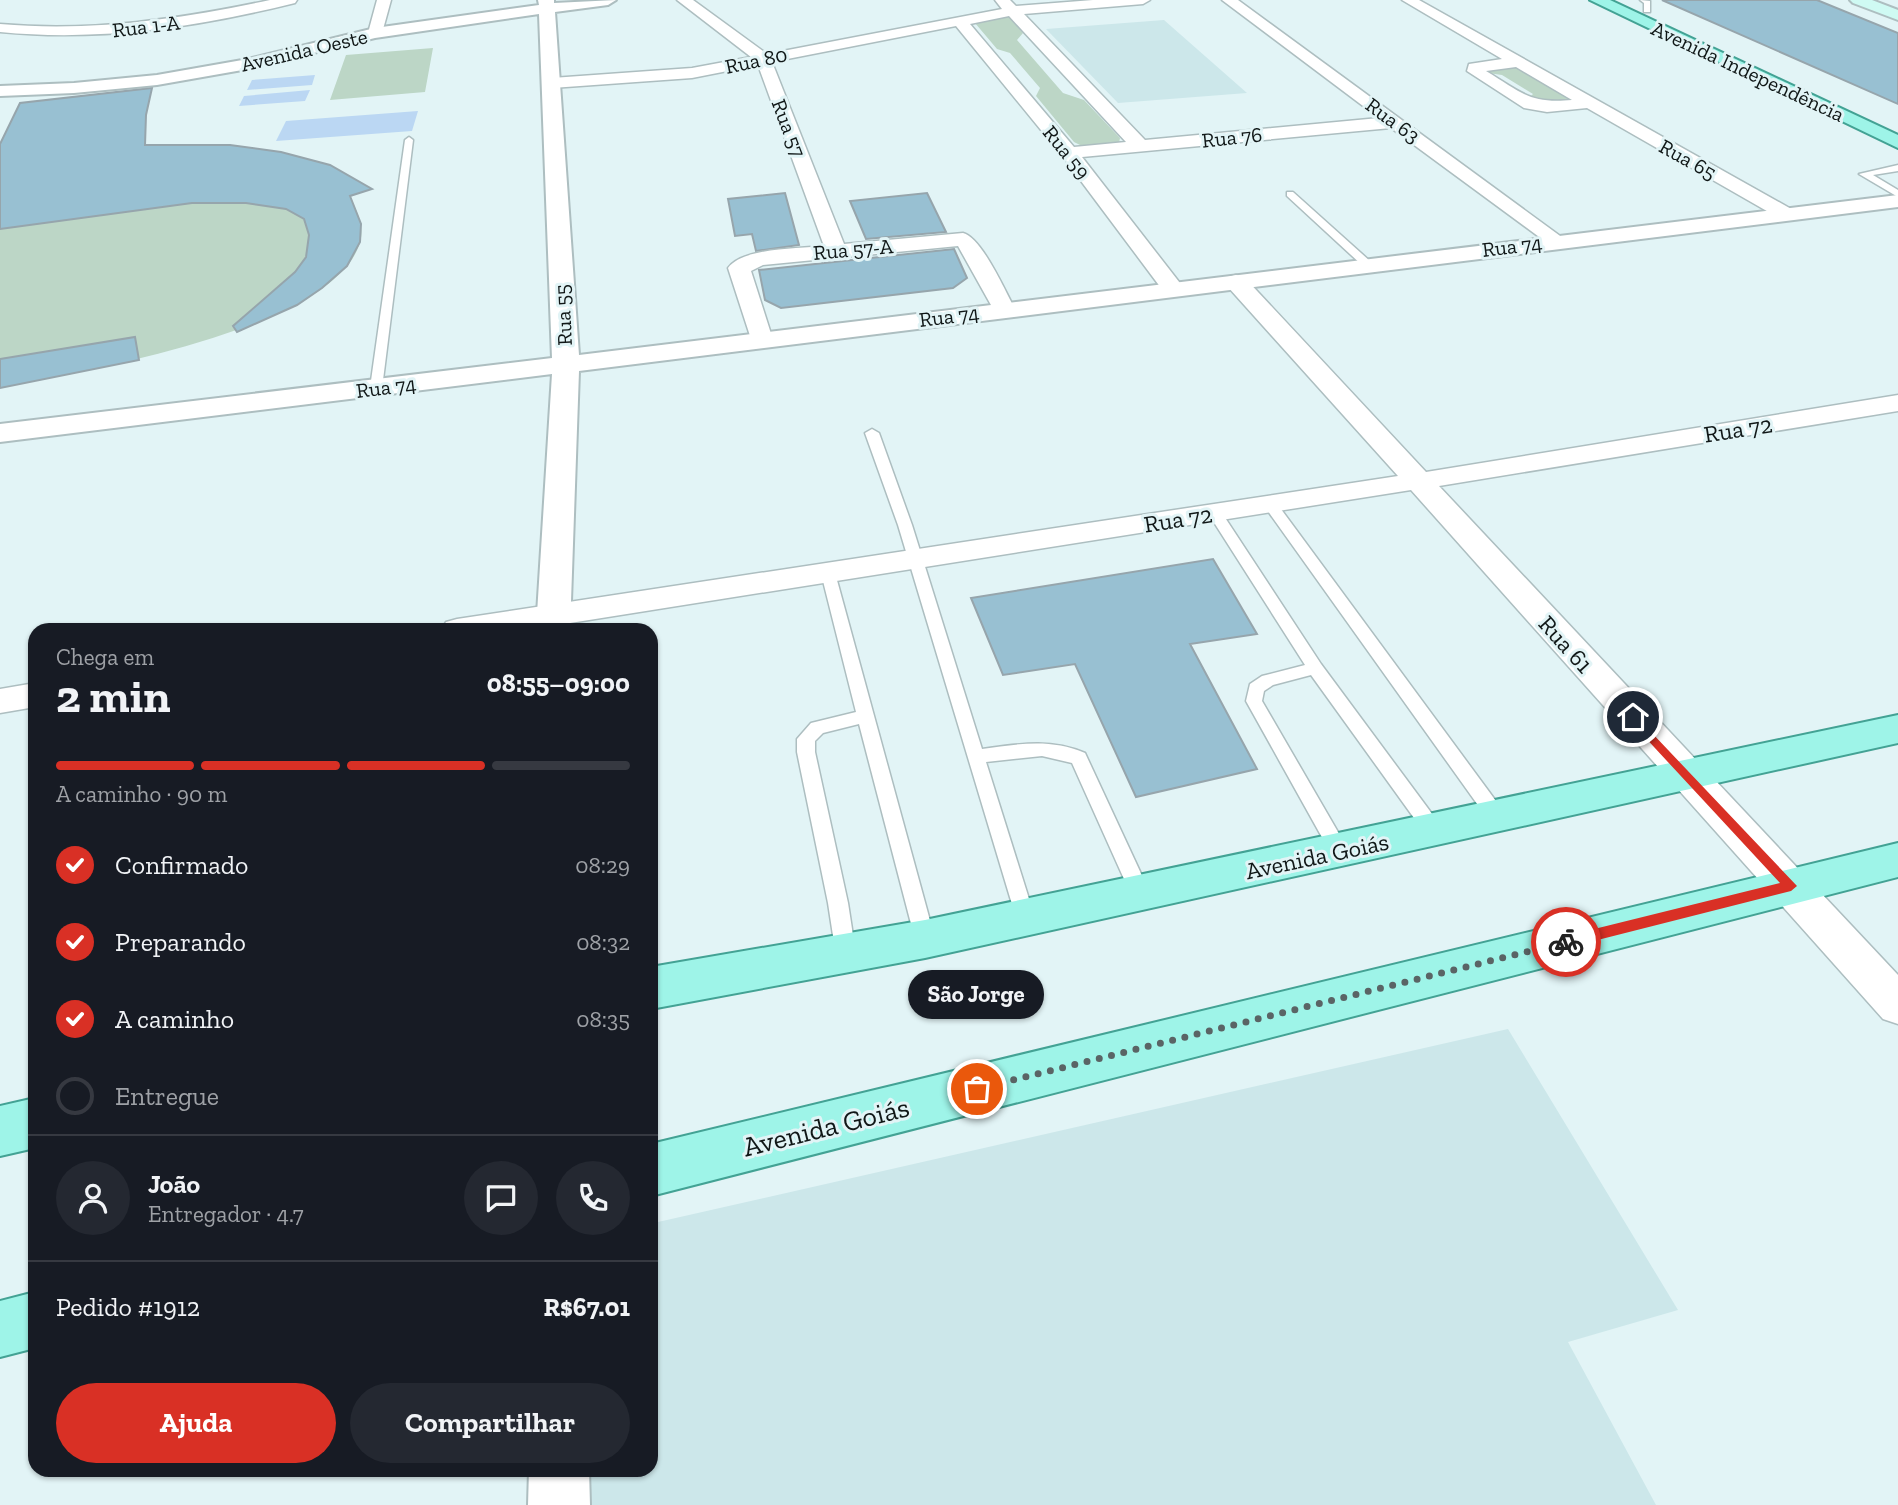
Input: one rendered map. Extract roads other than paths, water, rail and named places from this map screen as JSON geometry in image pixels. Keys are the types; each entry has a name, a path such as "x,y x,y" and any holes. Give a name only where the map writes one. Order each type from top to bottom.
{"main road":[{"name":"Avenida Independência","path":"1598,0 1898,142"},
{"name":"Avenida Independência","path":"1625,0 1645,5 1898,126"},
{"path":"1857,0 1898,15"},
{"path":"1883,0 1898,6"},
{"name":"Avenida Goiás","path":"658,987 925,939 1898,729"},
{"name":"Avenida Goiás","path":"658,1168 1898,860"},
{"path":"0,1131 28,1125"},
{"path":"0,1329 28,1322"}],"street":[{"name":"Rua 1-A","path":"0,28 75,32 135,29 183,23 290,0"},
{"path":"375,33 384,0"},
{"name":"Avenida Oeste","path":"0,91 74,88 158,80 248,64 375,33 546,4 608,0"},
{"path":"684,0 763,58"},
{"name":"Rua 80","path":"552,83 692,73 959,20 1007,5 1143,0"},
{"name":"Rua 63","path":"1229,0 1557,241"},
{"name":"Rua 65","path":"1409,0 1786,214"},
{"name":"Rua 55","path":"546,4 566,365 553,623"},
{"path":"1007,5 1140,146"},
{"name":"Rua 59","path":"959,20 1069,153 1172,287"},
{"name":"Rua 57","path":"763,58 836,250"},
{"path":"1518,62 1475,67 1475,71 1530,104 1547,107 1589,103"},
{"name":"Rua 76","path":"1069,153 1395,122"},
{"name":"Rua 74","path":"0,433 566,365 1172,287 1236,282 1898,201"},
{"name":"Rua 57-A","path":"761,340 739,268 758,259 962,239 971,249 1004,309"},
{"name":"Rua 61","path":"1236,282 1898,1005"},
{"name":"Rua 72","path":"553,623 828,573 1898,403"},
{"path":"0,701 28,696"},
{"path":"559,1477 559,1505"}],"lane":[{"path":"376,388 409,140"},
{"path":"1898,168 1864,174 1898,194"},
{"path":"1290,194 1367,264"},
{"path":"872,433 915,559 1026,918"},
{"path":"1270,504 1497,817"},
{"path":"1215,513 1315,668 1434,831"},
{"path":"828,573 925,939"},
{"path":"1315,668 1268,680 1256,688 1254,701 1340,851"},
{"path":"846,955 838,903 806,752 806,739 817,728 866,716"},
{"path":"976,757 1043,748 1066,750 1079,758 1140,893"}],"water":[{"path":"315,75 312,85 247,90 252,80"},
{"path":"310,90 305,101 239,106 244,96"},
{"path":"418,111 412,131 276,141 286,121"}],"place":[{"name":"São Jorge","path":"977,1089"}]}
